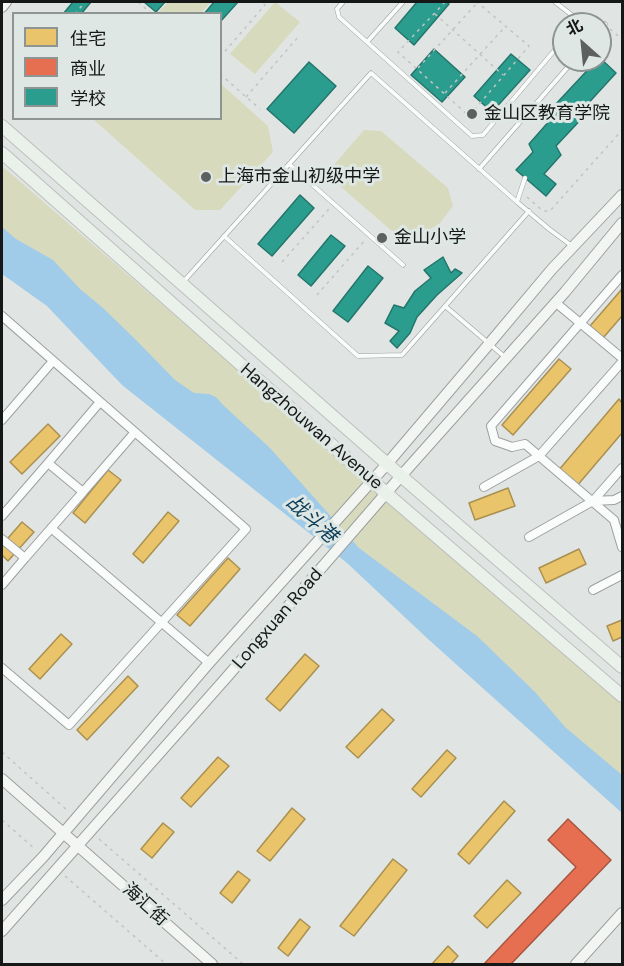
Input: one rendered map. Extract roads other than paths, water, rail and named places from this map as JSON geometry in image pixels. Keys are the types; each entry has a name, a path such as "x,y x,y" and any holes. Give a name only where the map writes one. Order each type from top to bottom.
{"main road":[{"name":"Hangzhouwan Avenue","path":"2,126 622,667"},
{"name":"Hangzhouwan Avenue","path":"2,153 386,494 622,696"}],"street":[{"path":"2,7 6,2"},
{"path":"2,900 43,857 209,663 387,464 552,269 622,195"},
{"name":"Longxuan Road","path":"2,931 565,292 622,223"},
{"path":"622,275 491,426 495,441 512,447 525,444 614,520 622,547"},
{"path":"484,487 539,456 622,360 555,302"},
{"path":"2,316 246,529 69,725 2,668"},
{"path":"2,420 53,361"},
{"path":"2,516 100,402"},
{"path":"2,585 135,432"},
{"path":"48,463 83,492"},
{"path":"529,537 593,501 622,468"},
{"path":"593,501 614,501 622,496"},
{"path":"51,528 209,663"},
{"path":"2,539 25,558"},
{"path":"593,590 622,575"},
{"name":"海汇街","path":"2,779 212,964"},
{"path":"576,964 622,913"}],"lane":[{"path":"343,2 337,9 339,17 472,136 483,135 552,53"},
{"path":"367,42 403,2"},
{"path":"555,2 568,12"},
{"path":"479,168 563,72"},
{"path":"182,283 370,73 517,202 573,246"},
{"path":"289,164 403,265"},
{"path":"517,202 525,178"},
{"path":"224,237 358,356 402,355 529,211"},
{"path":"445,306 506,358"}],"water":[{"name":"战斗港","path":"2,227 16,239 53,260 175,380 194,393 216,397 270,448 359,548 477,636 535,692 565,727 622,775 622,813 347,563 122,385 47,306 2,274"}],"place":[{"name":"金山区教育学院","path":"472,114"},
{"name":"上海市金山初级中学","path":"206,177"},
{"name":"金山小学","path":"382,238"}]}
